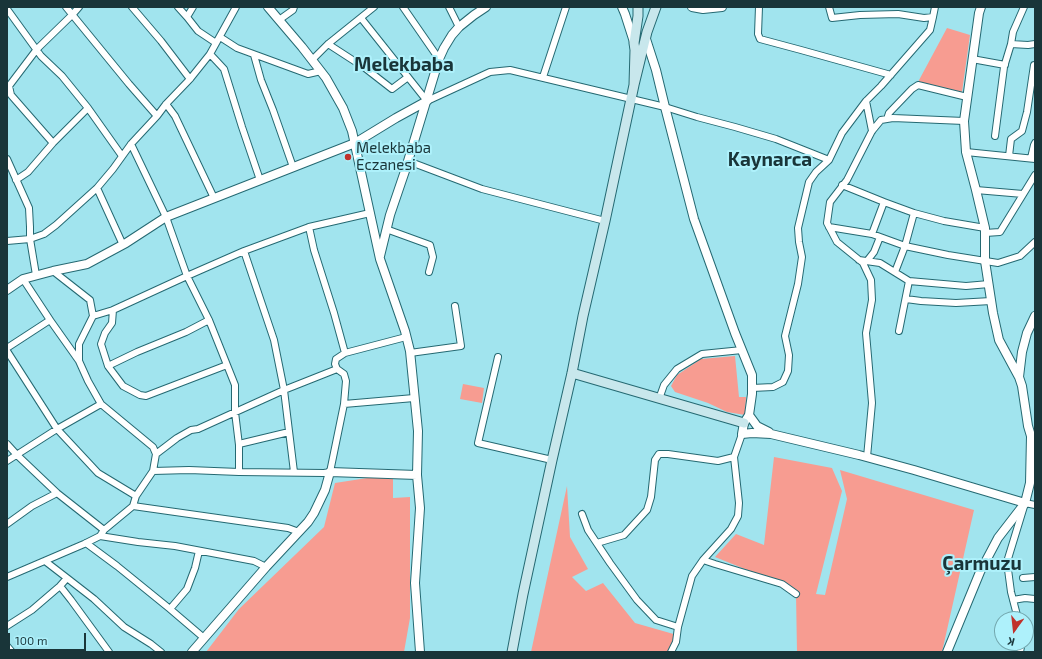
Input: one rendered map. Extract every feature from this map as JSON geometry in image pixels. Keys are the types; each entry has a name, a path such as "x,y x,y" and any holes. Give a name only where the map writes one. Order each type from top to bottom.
{"main road":[{"path":"634,85 634,43 638,7"},
{"path":"512,652 523,594 634,85 653,13 656,7"},
{"path":"572,374 659,398 746,419"}],"street":[{"path":"66,7 157,116"},
{"path":"53,143 11,95 8,85 37,49 79,7"},
{"path":"132,7 190,78"},
{"path":"178,7 198,31 218,40 254,55 308,74 321,71"},
{"path":"187,17 193,7"},
{"path":"7,241 30,239 44,234 97,188 131,144 210,54 236,7"},
{"path":"268,7 321,71 343,108 355,143 380,259 406,337 410,354 418,431 417,475 420,508 415,583 420,652"},
{"path":"312,60 328,44 360,18 366,10 374,7"},
{"path":"403,7 439,60"},
{"path":"449,7 459,26"},
{"path":"380,259 390,215 444,48 459,26 486,7"},
{"path":"544,77 566,7"},
{"path":"622,7 634,43"},
{"path":"692,7 703,9 722,7"},
{"path":"758,7 758,34 760,39 891,75"},
{"path":"829,7 832,18 860,14 898,14 924,18 933,17"},
{"path":"752,388 773,387 783,382 788,371 789,355 785,336 798,284 802,257 798,228 809,182 816,172 829,160 842,133 866,101 914,50 930,30 935,7"},
{"path":"981,7 978,13 964,121 966,152 985,230 985,261 999,340 1019,377 1022,386 1028,426 1033,436 1030,483 1007,562 1016,611"},
{"path":"995,136 1005,64 1013,32 1024,7"},
{"path":"279,20 295,8"},
{"path":"7,9 41,56 62,76 88,108 122,156"},
{"path":"360,18 427,101"},
{"path":"646,39 656,70 694,219 752,375 752,394 742,434 734,457 739,503 738,516 731,529 703,560 692,576 678,627 676,642 670,652"},
{"path":"328,44 365,68 392,89 408,77"},
{"path":"1011,44 1035,44"},
{"path":"210,54 224,69 260,180"},
{"path":"254,55 261,80 293,167"},
{"path":"972,59 1005,64"},
{"path":"1009,156 1011,140 1022,131 1027,112 1035,65"},
{"path":"7,290 23,279 87,264 123,244 166,217 355,143 427,101 490,72 510,70 665,107 776,139 829,160"},
{"path":"886,119 889,113 912,89 918,85 967,97"},
{"path":"866,101 872,132"},
{"path":"166,104 175,116 214,198"},
{"path":"16,180 28,172 53,143 88,108"},
{"path":"867,457 872,403 866,333 872,300 871,280 863,263 837,242 829,227 827,223 830,202 847,180 872,132 881,120 893,118 964,121"},
{"path":"966,152 1033,158 1035,143"},
{"path":"131,144 166,217 187,276 209,320 235,384 235,412 239,444 239,472"},
{"path":"7,159 29,208 30,239 36,275"},
{"path":"408,161 482,189 605,221"},
{"path":"842,186 914,213 944,221 1000,232 1035,175"},
{"path":"97,188 123,244"},
{"path":"976,190 1023,194"},
{"path":"872,234 884,202"},
{"path":"94,316 114,310 244,251 309,227 370,213"},
{"path":"895,272 905,246 914,213"},
{"path":"309,227 314,250 345,353"},
{"path":"829,227 872,234 905,246 998,263 1020,256 1035,242"},
{"path":"386,229 430,245 433,257 429,272"},
{"path":"867,261 874,252 880,237"},
{"path":"244,251 274,340 284,390 294,472"},
{"path":"859,260 880,264 909,281 966,286 988,284"},
{"path":"53,271 90,300 94,316 79,344 79,361"},
{"path":"7,577 100,536 104,530 133,506 136,496 153,471 156,454 153,447 101,404 79,361 23,279"},
{"path":"899,331 909,281"},
{"path":"906,298 921,302 991,301"},
{"path":"410,354 461,346 455,306"},
{"path":"114,310 112,323 105,333 101,344 108,366 123,386 140,395 146,396 227,365"},
{"path":"1019,377 1022,352 1027,333 1033,327 1035,316"},
{"path":"50,320 7,349 57,429 98,473 136,496"},
{"path":"108,366 137,352 186,332 209,320"},
{"path":"192,652 266,567 308,522 319,504 330,472 344,404 346,381 344,374 337,369 335,364 336,359 345,353 406,337"},
{"path":"659,398 664,385 677,370 702,354 742,350"},
{"path":"498,357 478,443 552,460"},
{"path":"156,454 177,438 191,430 198,429 284,390 337,369"},
{"path":"344,404 414,398"},
{"path":"7,461 57,429 101,404"},
{"path":"746,419 771,434"},
{"path":"239,444 289,432"},
{"path":"742,434 771,434 867,457 1035,505"},
{"path":"7,444 57,493 104,530"},
{"path":"597,543 624,535 647,510 651,497 655,460 659,454 718,461 734,457"},
{"path":"153,471 189,470 239,472 330,472 417,475"},
{"path":"7,524 32,506 57,493"},
{"path":"947,652 987,559 998,538 1025,503"},
{"path":"133,506 288,528 299,532"},
{"path":"582,514 588,530 637,600 656,620 678,627"},
{"path":"100,536 175,546 254,561 266,567"},
{"path":"86,543 117,566 204,638"},
{"path":"170,609 187,589 195,568 199,551"},
{"path":"703,560 782,584 796,594"},
{"path":"45,561 94,599 124,627 161,652"},
{"path":"1023,578 1035,577"},
{"path":"7,626 32,610 67,578"},
{"path":"60,586 72,600 109,652"},
{"path":"1013,600 1026,598 1035,599"},
{"path":"7,646 12,652"}],"shaded area":[{"path":"947,28 970,35 962,92 918,82"},
{"path":"735,356 739,397 746,397 745,415 727,412 708,403 675,392 671,386 677,375 701,359"},
{"path":"463,384 484,388 482,403 460,399"},
{"path":"774,457 832,468 842,491 816,594 825,595 847,499 840,470 974,510 942,652 797,652 796,594 782,584 715,557 736,534 764,545"},
{"path":"393,474 393,498 410,497 410,618 404,652 206,652 239,609 324,527 335,483"},
{"path":"567,486 570,537 588,569 572,577 586,591 603,583 635,623 677,635 671,652 531,652"}],"place":[{"name":"Melekbaba Eczanesi","path":"348,157"}],"district":[{"name":"Melekbaba","path":"404,65"},
{"name":"Kaynarca","path":"770,160"},
{"name":"Çarmuzu","path":"982,564"}]}
